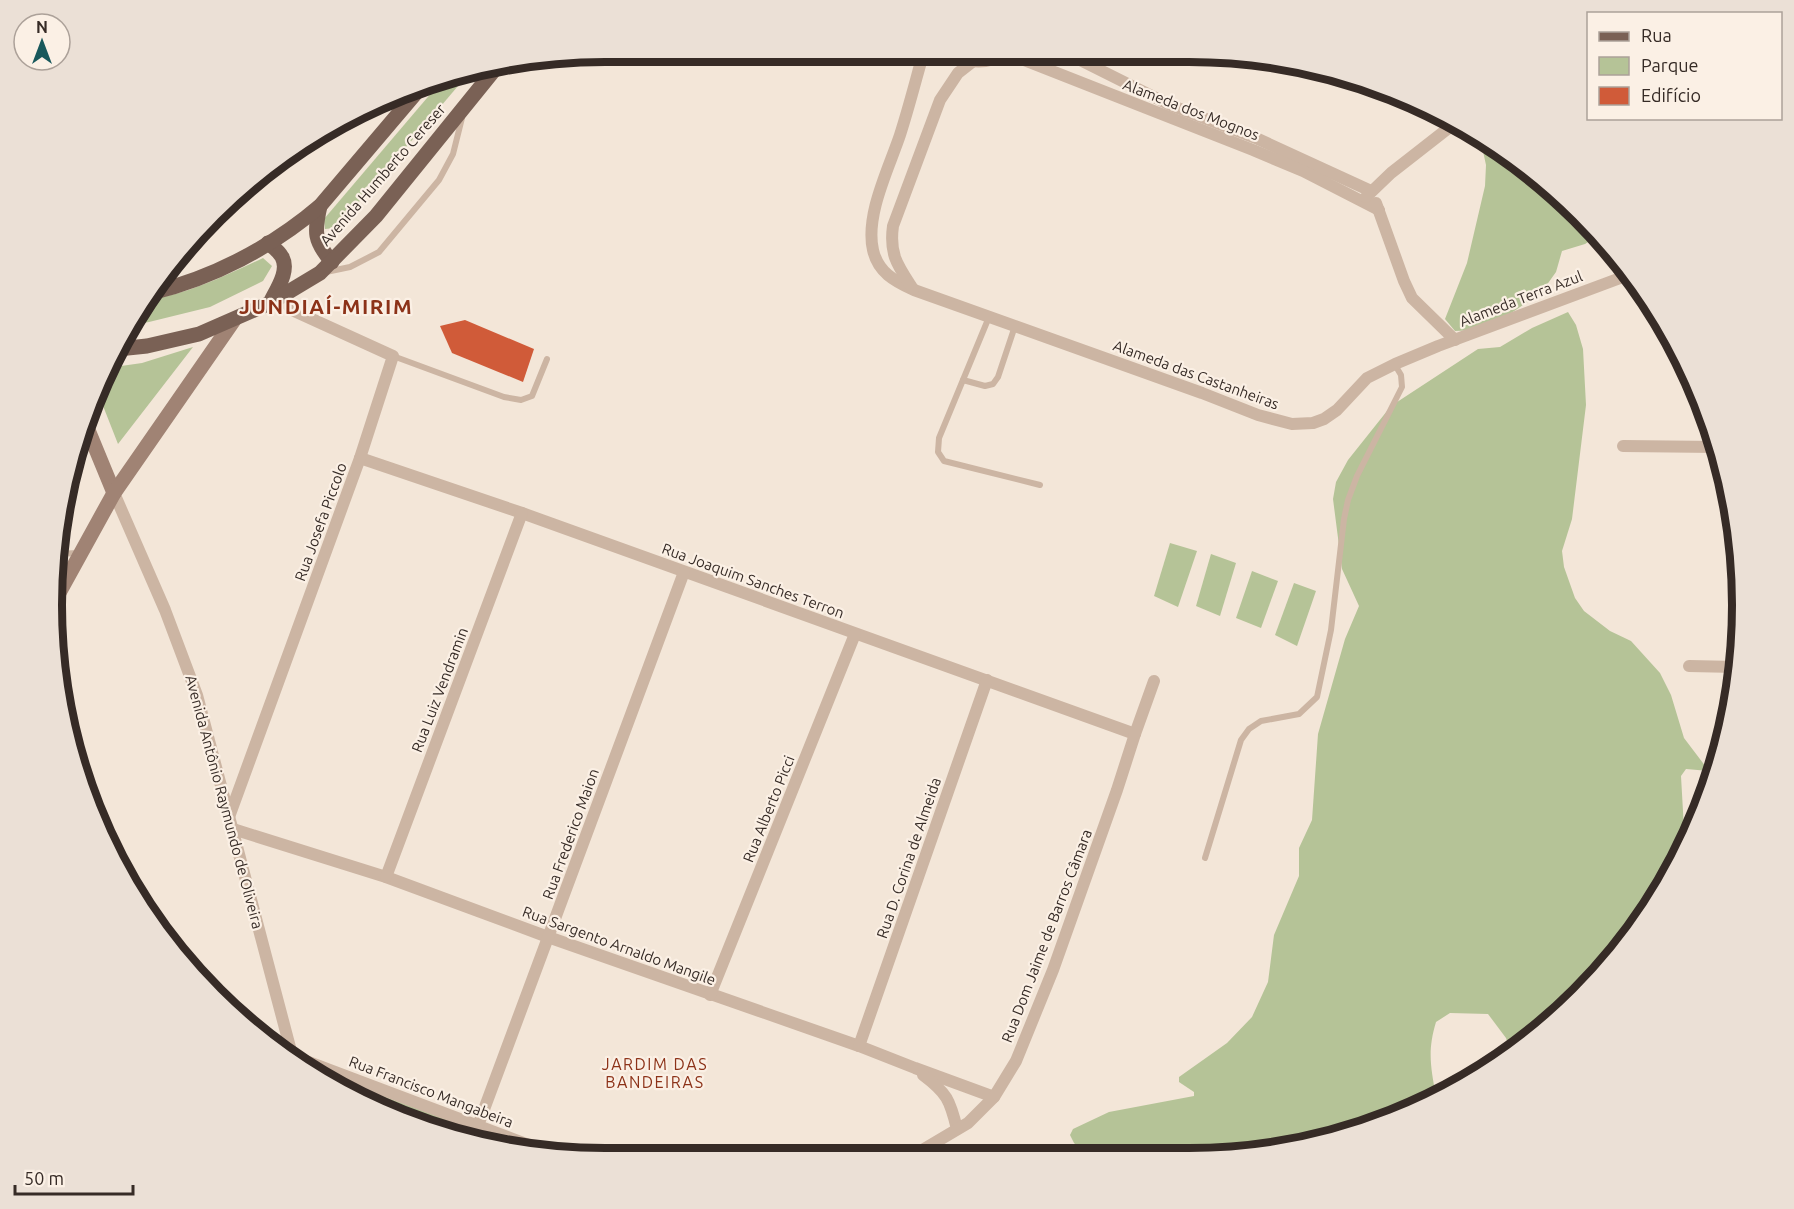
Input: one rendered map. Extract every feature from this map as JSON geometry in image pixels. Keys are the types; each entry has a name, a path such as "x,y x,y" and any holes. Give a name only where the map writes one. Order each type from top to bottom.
{"main road":[{"name":"Avenida Humberto Cereser","path":"126,348 147,346 199,334 275,300 320,273 376,216 491,74"},
{"name":"Avenida Humberto Cereser","path":"163,290 209,275 301,222 320,206 413,97"},
{"path":"320,206 316,229 317,240 332,261"},
{"path":"268,243 284,259 284,273 275,300"},
{"path":"62,587 114,493 234,320"},
{"name":"Avenida Antônio Raymundo de Oliveira","path":"89,432 114,493"}],"street":[{"name":"Alameda das Castanheiras","path":"921,62 873,221 873,250 886,275 896,282 1258,415 1292,424 1313,423 1324,419 1337,410 1367,378 1455,340"},
{"path":"914,290 896,262 892,239 893,226 940,100 947,86 972,62"},
{"name":"Alameda dos Mognos","path":"1032,62 1303,171 1379,210"},
{"name":"Alameda dos Mognos","path":"1084,62 1170,105 1258,139 1371,191"},
{"path":"1362,201 1371,191 1449,128"},
{"path":"1371,191 1412,298 1455,340"},
{"name":"Alameda Terra Azul","path":"1455,340 1622,277"},
{"path":"275,300 393,356"},
{"name":"Rua Josefa Piccolo","path":"231,823 360,458 393,356"},
{"path":"1623,446 1709,447"},
{"name":"Rua Joaquim Sanches Terron","path":"360,458 522,513 1135,734"},
{"name":"Avenida Antônio Raymundo de Oliveira","path":"114,493 165,610 197,695 289,1046"},
{"name":"Rua Luiz Vendramin","path":"386,877 522,513"},
{"name":"Rua Frederico Maion","path":"475,1132 684,572"},
{"name":"Rua Alberto Picci","path":"711,995 855,634"},
{"path":"1689,666 1729,667"},
{"name":"Rua D. Corina de Almeida","path":"859,1046 987,680"},
{"name":"Rua Dom Jaime de Barros Câmara","path":"926,1148 976,1116 994,1097 1016,1061 1053,970 1154,681"},
{"name":"Rua Sargento Arnaldo Mangile","path":"231,823 859,1046 994,1097"},
{"name":"Rua Francisco Mangabeira","path":"316,1064 516,1140"},
{"path":"915,1068 946,1095 957,1129"}],"lane":[{"path":"320,273 350,267 379,252 439,180 453,154 465,107"},
{"path":"989,317 939,438 938,452 944,461 1040,485"},
{"path":"963,380 985,386 993,384 998,377 1015,326"},
{"path":"393,356 504,397 521,400 532,396 547,359"},
{"path":"1205,858 1241,740 1249,729 1260,721 1299,714 1317,697 1331,630 1348,500 1402,387 1401,375 1395,364"},
{"path":"64,553 82,552"}],"green space":[{"path":"463,80 335,228 325,229 324,219 435,89"},
{"path":"1482,147 1548,196 1592,240 1562,251 1556,272 1541,293 1495,324 1476,330 1455,331 1445,319 1467,263 1485,186 1486,165"},
{"path":"263,258 272,266 263,281 210,307 140,324 157,298 192,289"},
{"path":"1568,312 1576,325 1583,349 1586,405 1572,519 1562,551 1564,567 1575,598 1584,611 1610,631 1631,641 1660,673 1671,695 1684,738 1707,768 1706,771 1686,769 1681,776 1684,829 1660,876 1641,906 1598,963 1548,1013 1508,1044 1488,1014 1450,1013 1436,1022 1431,1051 1435,1089 1430,1092 1364,1119 1330,1129 1260,1143 1190,1148 1079,1148 1070,1135 1073,1129 1109,1112 1194,1096 1194,1092 1179,1082 1179,1077 1227,1043 1252,1017 1268,982 1274,935 1299,876 1299,848 1312,820 1318,734 1345,639 1359,606 1342,569 1333,499 1336,482 1348,460 1391,406 1478,349 1500,347 1532,328"},
{"path":"193,347 118,444 101,401 116,367 142,363"},
{"path":"1170,543 1197,551 1178,607 1154,596"},
{"path":"1211,554 1236,563 1220,616 1196,606"},
{"path":"1252,571 1278,581 1261,628 1236,618"},
{"path":"1294,583 1316,591 1297,646 1275,635"},
{"path":"349,1084 457,1123 456,1127 430,1119"}],"building":[{"path":"465,320 534,349 523,382 452,353 440,326"}],"district":[{"name":"JUNDIAÍ-MIRIM","path":"326,307"},
{"name":"JARDIM DAS BANDEIRAS","path":"655,1073"}]}
